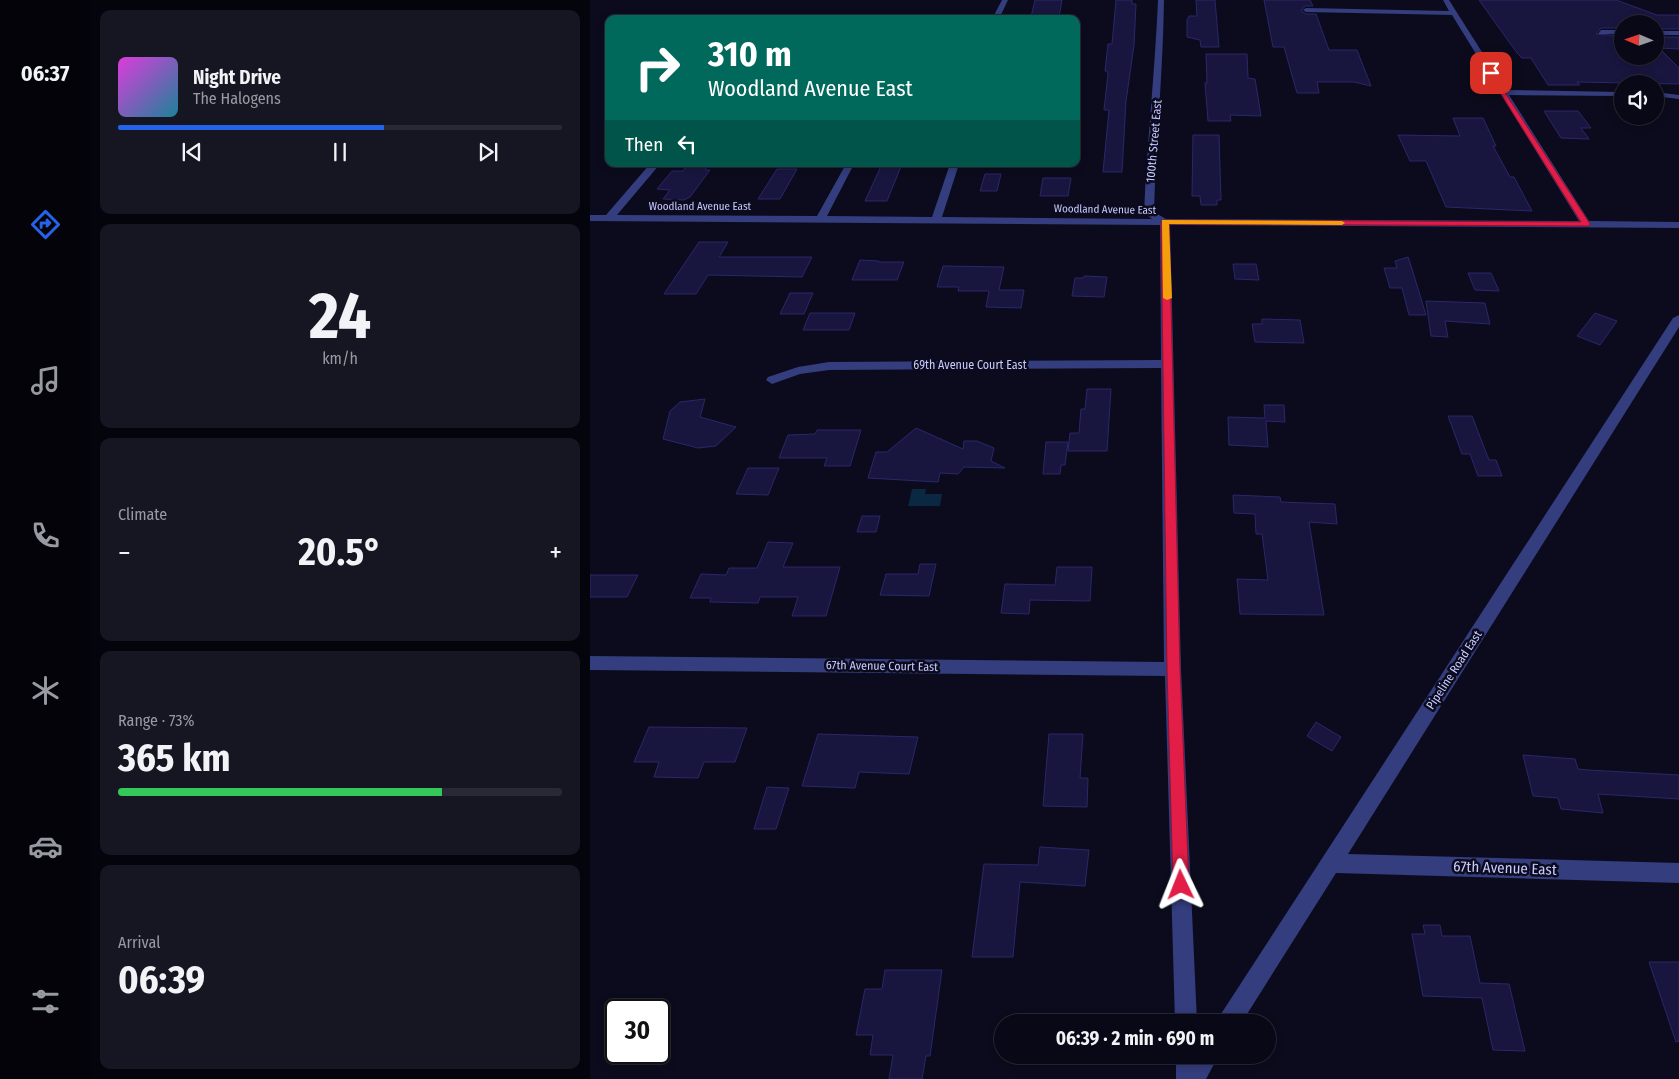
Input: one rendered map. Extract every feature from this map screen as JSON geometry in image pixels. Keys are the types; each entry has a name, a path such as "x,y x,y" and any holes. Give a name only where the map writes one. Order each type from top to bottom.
{"street":[{"path":"997,15 1005,0"},
{"name":"100th Street East","path":"1161,0 1159,76 1151,144 1149,213 1165,222"},
{"path":"1446,0 1586,224"},
{"path":"1306,10 1454,13"},
{"path":"1601,32 1614,32"},
{"path":"1664,33 1679,33"},
{"path":"1504,92 1614,94"},
{"path":"1664,95 1679,97"},
{"path":"609,218 652,167"},
{"path":"821,219 848,167"},
{"path":"936,220 954,167"},
{"name":"Woodland Avenue East","path":"590,218 1679,224"},
{"path":"1165,222 1173,669 1186,1014"},
{"name":"Pipeline Road East","path":"1234,1014 1679,318"},
{"name":"69th Avenue Court East","path":"772,380 798,371 829,366 1169,364"},
{"name":"67th Avenue Court East","path":"590,663 1173,669"},
{"name":"67th Avenue East","path":"1331,863 1679,873"},
{"path":"1187,1064 1188,1079"},
{"path":"1193,1079 1202,1064"}],"water":[{"path":"912,489 926,489 925,494 942,494 940,506 908,506"}],"building":[{"path":"1035,0 1062,0 1059,15 1031,15"},
{"path":"1116,0 1132,0 1132,4 1136,4 1134,45 1126,101 1122,172 1103,172 1109,110 1104,110 1108,74 1105,71 1108,44 1112,44"},
{"path":"1196,0 1215,0 1219,47 1201,47 1200,40 1187,37 1187,20 1189,16 1197,16"},
{"path":"1264,0 1310,0 1313,6 1305,6 1301,11 1306,14 1316,14 1329,50 1357,50 1371,86 1354,82 1317,82 1319,93 1297,93 1284,47 1273,47"},
{"path":"1479,0 1616,0 1657,15 1614,15 1614,28 1601,28 1596,34 1614,35 1614,65 1664,65 1664,53 1679,68 1679,84 1664,84 1664,75 1614,75 1614,83 1577,82 1580,85 1548,85 1531,58 1522,58"},
{"path":"1664,15 1679,15 1679,29 1664,29"},
{"path":"1664,37 1679,37 1679,49 1664,48"},
{"path":"1206,54 1247,54 1248,78 1255,79 1261,116 1230,115 1231,121 1208,121 1205,83 1207,83"},
{"path":"1544,111 1578,111 1591,128 1581,128 1589,139 1561,138"},
{"path":"1453,118 1483,118 1496,146 1493,146 1510,177 1514,177 1532,211 1446,207 1426,161 1410,161 1398,135 1460,136"},
{"path":"1193,135 1219,135 1221,200 1217,200 1217,205 1201,205 1200,196 1192,196"},
{"path":"686,167 707,167 705,170 710,170 690,197 684,200 663,199 670,190 657,189 672,171 683,171"},
{"path":"881,167 901,167 887,201 865,201"},
{"path":"777,169 797,169 780,199 758,199"},
{"path":"985,174 1001,174 997,191 980,191"},
{"path":"1043,178 1071,178 1068,196 1040,196"},
{"path":"699,242 728,242 719,257 812,257 802,277 708,275 696,294 664,294"},
{"path":"1408,257 1426,315 1409,315 1402,288 1390,288 1384,268 1397,268 1395,261"},
{"path":"860,260 904,262 897,280 852,280"},
{"path":"1233,264 1256,264 1259,280 1235,279"},
{"path":"943,266 1004,267 999,290 1024,290 1021,308 986,307 989,291 958,291 959,287 937,287"},
{"path":"1468,273 1491,273 1499,291 1475,290"},
{"path":"1084,276 1107,277 1104,297 1072,296 1075,278 1083,278"},
{"path":"790,293 813,293 804,314 780,314"},
{"path":"1426,301 1485,303 1490,324 1445,321 1448,337 1431,336"},
{"path":"810,313 855,313 849,330 803,330"},
{"path":"1595,313 1617,321 1600,345 1577,336"},
{"path":"1262,319 1300,320 1304,343 1255,342 1252,324 1262,324"},
{"path":"1087,389 1111,389 1107,451 1068,451 1070,433 1079,433 1081,409 1085,409"},
{"path":"705,399 700,417 736,427 716,446 698,448 663,439 670,411 680,402"},
{"path":"1264,405 1284,405 1285,422 1266,421 1268,447 1229,445 1228,417 1265,418"},
{"path":"1448,416 1472,416 1489,460 1496,460 1502,476 1478,476 1470,454 1462,454"},
{"path":"916,428 963,449 964,441 977,441 994,448 991,461 1005,468 964,467 958,474 940,473 938,482 868,478 876,452 887,452"},
{"path":"817,430 861,430 850,466 824,466 827,458 779,458 788,435 815,434"},
{"path":"1046,442 1068,442 1065,465 1061,465 1060,474 1043,474"},
{"path":"748,468 779,468 768,495 736,494"},
{"path":"1233,495 1280,497 1281,502 1335,504 1337,524 1309,522 1324,615 1240,614 1237,579 1268,580 1262,534 1256,534 1255,514 1234,513"},
{"path":"862,516 880,516 876,532 857,532"},
{"path":"768,542 793,543 783,567 840,567 826,616 792,616 798,597 760,597 758,603 710,602 711,598 690,598 701,574 726,575 729,568 757,568"},
{"path":"920,564 936,564 929,596 880,595 886,574 918,574"},
{"path":"1057,567 1092,567 1090,601 1030,600 1029,614 1001,613 1005,584 1055,585"},
{"path":"590,575 638,575 627,597 590,597"},
{"path":"1316,722 1341,737 1332,751 1307,736"},
{"path":"649,727 747,728 735,762 704,762 698,778 654,777 659,762 634,762"},
{"path":"818,734 918,737 909,774 859,772 855,788 802,786"},
{"path":"1049,734 1083,734 1080,778 1088,778 1087,807 1043,806"},
{"path":"1523,755 1575,759 1578,769 1679,775 1679,799 1598,794 1603,813 1561,809 1558,798 1533,796"},
{"path":"767,787 789,788 776,829 754,829"},
{"path":"1040,847 1089,850 1085,886 1020,882 1013,957 972,957 984,864 1038,865"},
{"path":"1423,925 1440,925 1442,936 1470,936 1480,983 1509,984 1525,1051 1493,1050 1482,998 1423,996 1412,934 1425,934"},
{"path":"1649,962 1679,962 1679,1041 1676,1042"},
{"path":"885,970 942,970 930,1056 926,1056 922,1079 889,1079 893,1055 870,1055 873,1035 856,1035 865,989 882,989"}],"slow traffic":[{"path":"1167,298 1165,222 1342,223"}],"route":[{"path":"1181,885 1173,669 1165,222 1586,224 1491,73"}]}
